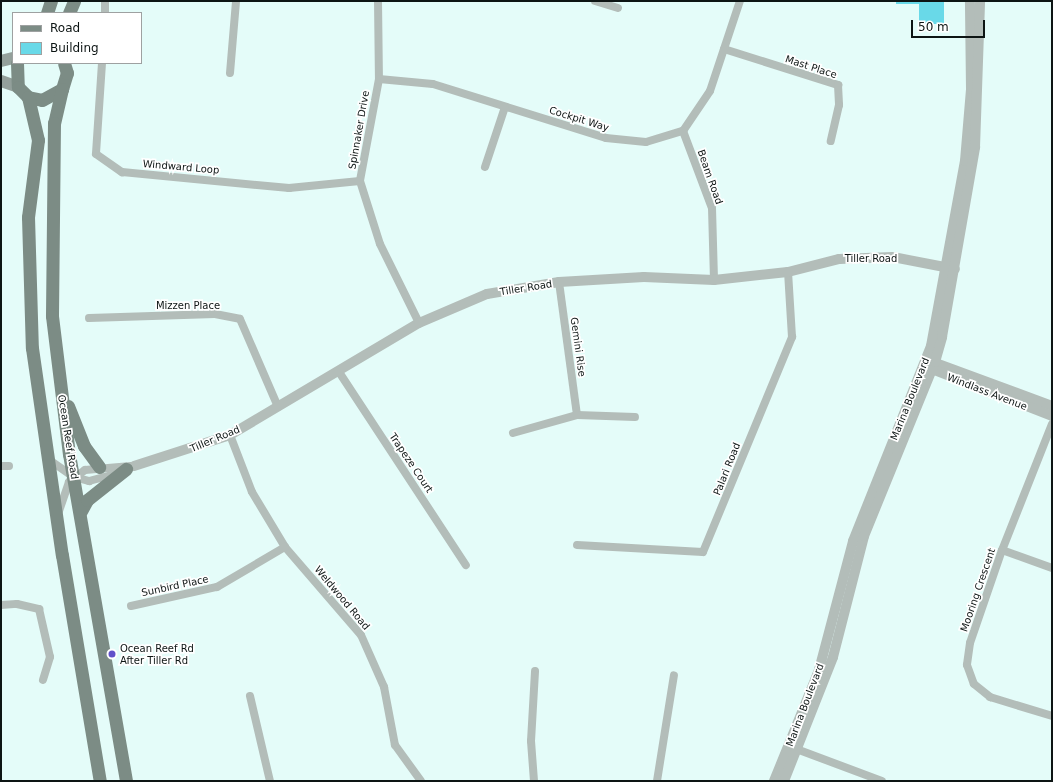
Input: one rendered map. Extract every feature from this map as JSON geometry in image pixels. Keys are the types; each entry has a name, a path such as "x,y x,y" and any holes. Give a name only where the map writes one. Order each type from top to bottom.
{"main road":[{"path":"47,12 51,1"},
{"path":"69,12 74,1"},
{"path":"1,61 12,58"},
{"path":"16,64 18,87"},
{"name":"Ocean Reef Road","path":"65,64 66,82 62,89 54,122 52,300 61,388 74,478 81,511 126,781"},
{"path":"1,81 18,87 28,97 38,140 28,217 30,315 56,521 100,781"},
{"path":"28,97 50,99 62,89"},
{"path":"61,388 84,446 99,467"},
{"path":"81,511 87,500 130,468"}],"street":[{"path":"105,12 106,1"},
{"path":"230,73 236,1"},
{"name":"Spinnaker Drive","path":"378,1 379,79 360,181 380,244 420,323"},
{"path":"594,1 618,8"},
{"path":"683,131 710,91 740,1"},
{"name":"Marina Boulevard","path":"951,268 970,116 970,1"},
{"name":"Marina Boulevard","path":"774,781 792,748 833,657 864,536 929,364 951,268 976,140 980,1"},
{"name":"Mast Place","path":"724,50 838,85 838,105 831,141"},
{"name":"Windward Loop","path":"102,64 96,154 122,172 289,188 360,181"},
{"name":"Cockpit Way","path":"379,79 433,84 606,138 646,142 683,131"},
{"path":"485,168 506,107"},
{"name":"Beam Road","path":"683,131 712,208 714,280"},
{"name":"Tiller Road","path":"74,478 89,481 230,435 420,323 487,294 560,282 644,278 714,280 788,272 839,259 893,257 951,268"},
{"name":"Palari Road","path":"577,545 703,552 792,337 788,272"},
{"name":"Gemini Rise","path":"560,282 577,415"},
{"name":"Mizzen Place","path":"88,318 215,314 240,319 278,407"},
{"name":"Windlass Avenue","path":"929,364 1052,406"},
{"name":"Windlass Avenue","path":"929,364 1052,416"},
{"name":"Trapeze Court","path":"339,372 466,565"},
{"path":"513,433 577,415 635,417"},
{"name":"Mooring Crescent","path":"1052,424 1002,550 970,643 967,665 969,675 990,697 1052,716"},
{"name":"Weldwood Road","path":"230,435 252,492 285,547 361,635 384,686 394,745 421,781"},
{"path":"48,458 74,478 69,482 56,521"},
{"name":"Tiller Road","path":"74,478 85,470 99,467 130,468"},
{"name":"Sunbird Place","path":"131,606 217,587 285,547"},
{"path":"1002,550 1052,568"},
{"path":"1,605 17,604 39,609 50,657 43,680"},
{"path":"534,781 531,741 535,671"},
{"path":"657,781 674,675"},
{"path":"250,696 270,781"},
{"path":"792,748 882,781"},
{"name":"Marina Boulevard","path":"784,781 792,748"}],"building":[{"path":"896,1 944,1 944,24 919,24 919,4 896,4"}],"place":[{"name":"Ocean Reef Rd After Tiller Rd","path":"112,654"}]}
